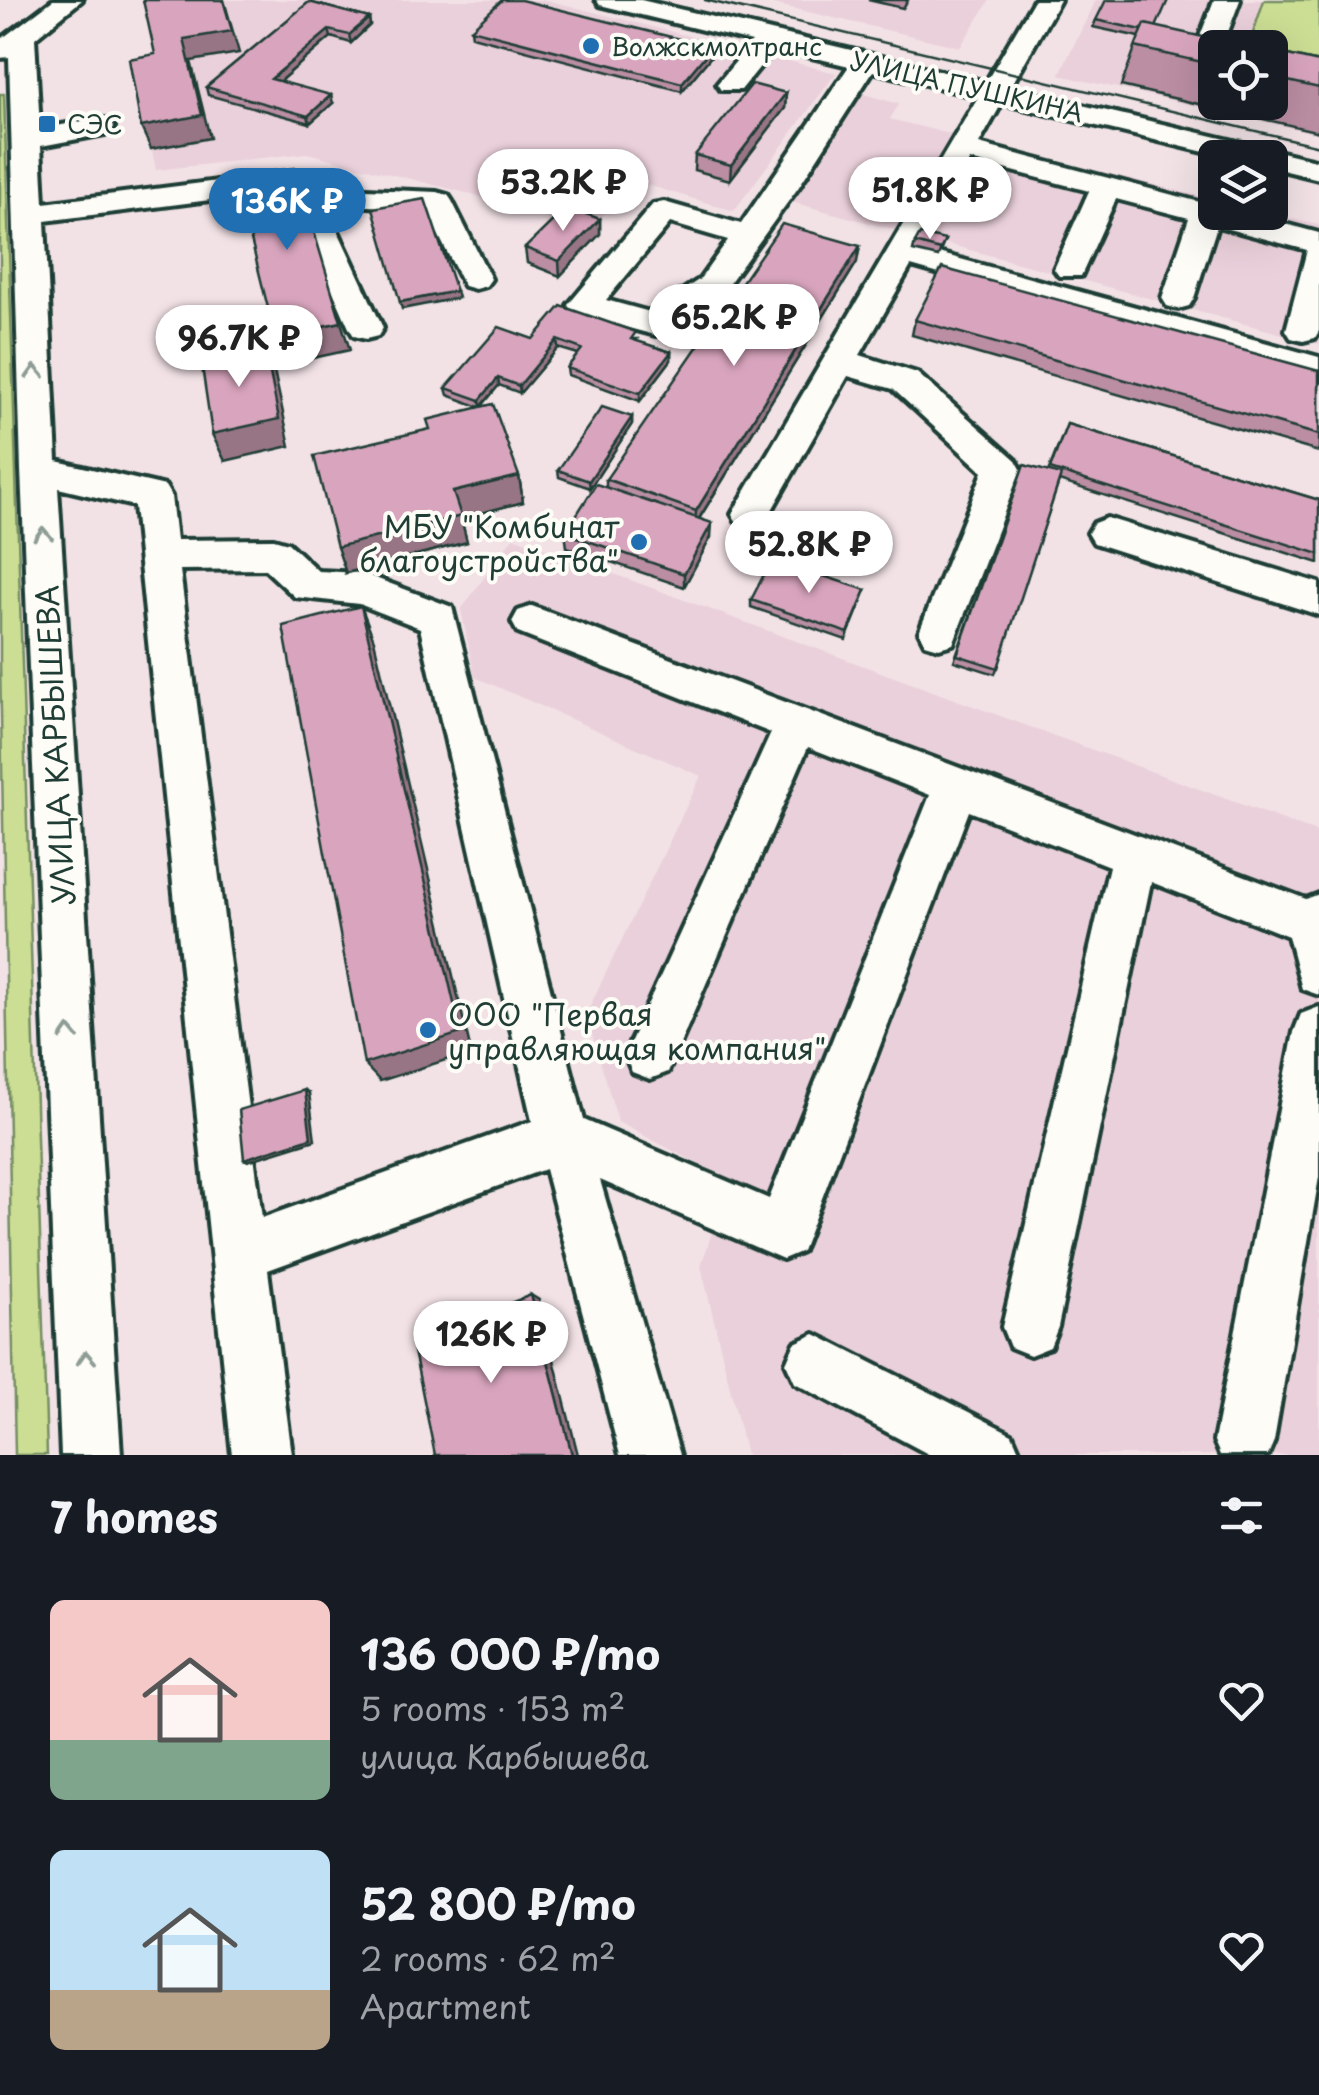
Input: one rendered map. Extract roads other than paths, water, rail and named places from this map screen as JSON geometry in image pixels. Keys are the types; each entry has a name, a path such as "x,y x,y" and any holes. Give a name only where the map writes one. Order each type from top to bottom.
{"street":[{"path":"11,44 69,0"},
{"name":"УЛИЦА ПУШКИНА","path":"609,0 1198,141"},
{"path":"751,514 1047,0"},
{"path":"1215,30 1227,0"},
{"path":"731,84 769,38"},
{"name":"УЛИЦА КАРБЫШЕВА","path":"11,44 25,140 91,1455"},
{"path":"748,236 664,211 584,306 654,324 711,286 748,236 866,61"},
{"path":"25,140 100,127"},
{"path":"963,149 1198,213"},
{"name":"УЛИЦА ПУШКИНА","path":"1288,163 1319,170"},
{"path":"29,214 300,180 337,197 437,201 475,279"},
{"path":"300,180 366,328"},
{"path":"1070,270 1104,189"},
{"path":"1178,298 1200,230"},
{"path":"1264,230 1319,244"},
{"path":"902,254 1319,369"},
{"path":"1304,330 1319,256"},
{"path":"840,361 905,381 1003,468 939,632"},
{"path":"40,470 152,496 262,1455"},
{"path":"1107,533 1319,599"},
{"path":"159,554 274,554 309,586 362,589 438,618 562,1137 650,1455"},
{"path":"532,622 1134,856 1314,919 1319,972"},
{"path":"650,1054 796,725"},
{"path":"240,1253 562,1137 782,1232 956,786"},
{"path":"1030,1327 1134,856"},
{"path":"1244,1441 1319,1032"},
{"path":"815,1363 991,1455"}],"tram line":[{"path":"705,0 1319,146"}],"place":[{"name":"Волжскмолтранс","path":"591,46"},
{"name":"СЭС","path":"47,124"},
{"name":"МБУ \"Комбинат благоустройства\"","path":"639,542"},
{"name":"ООО \"Первая управляющая компания\"","path":"428,1030"}]}
